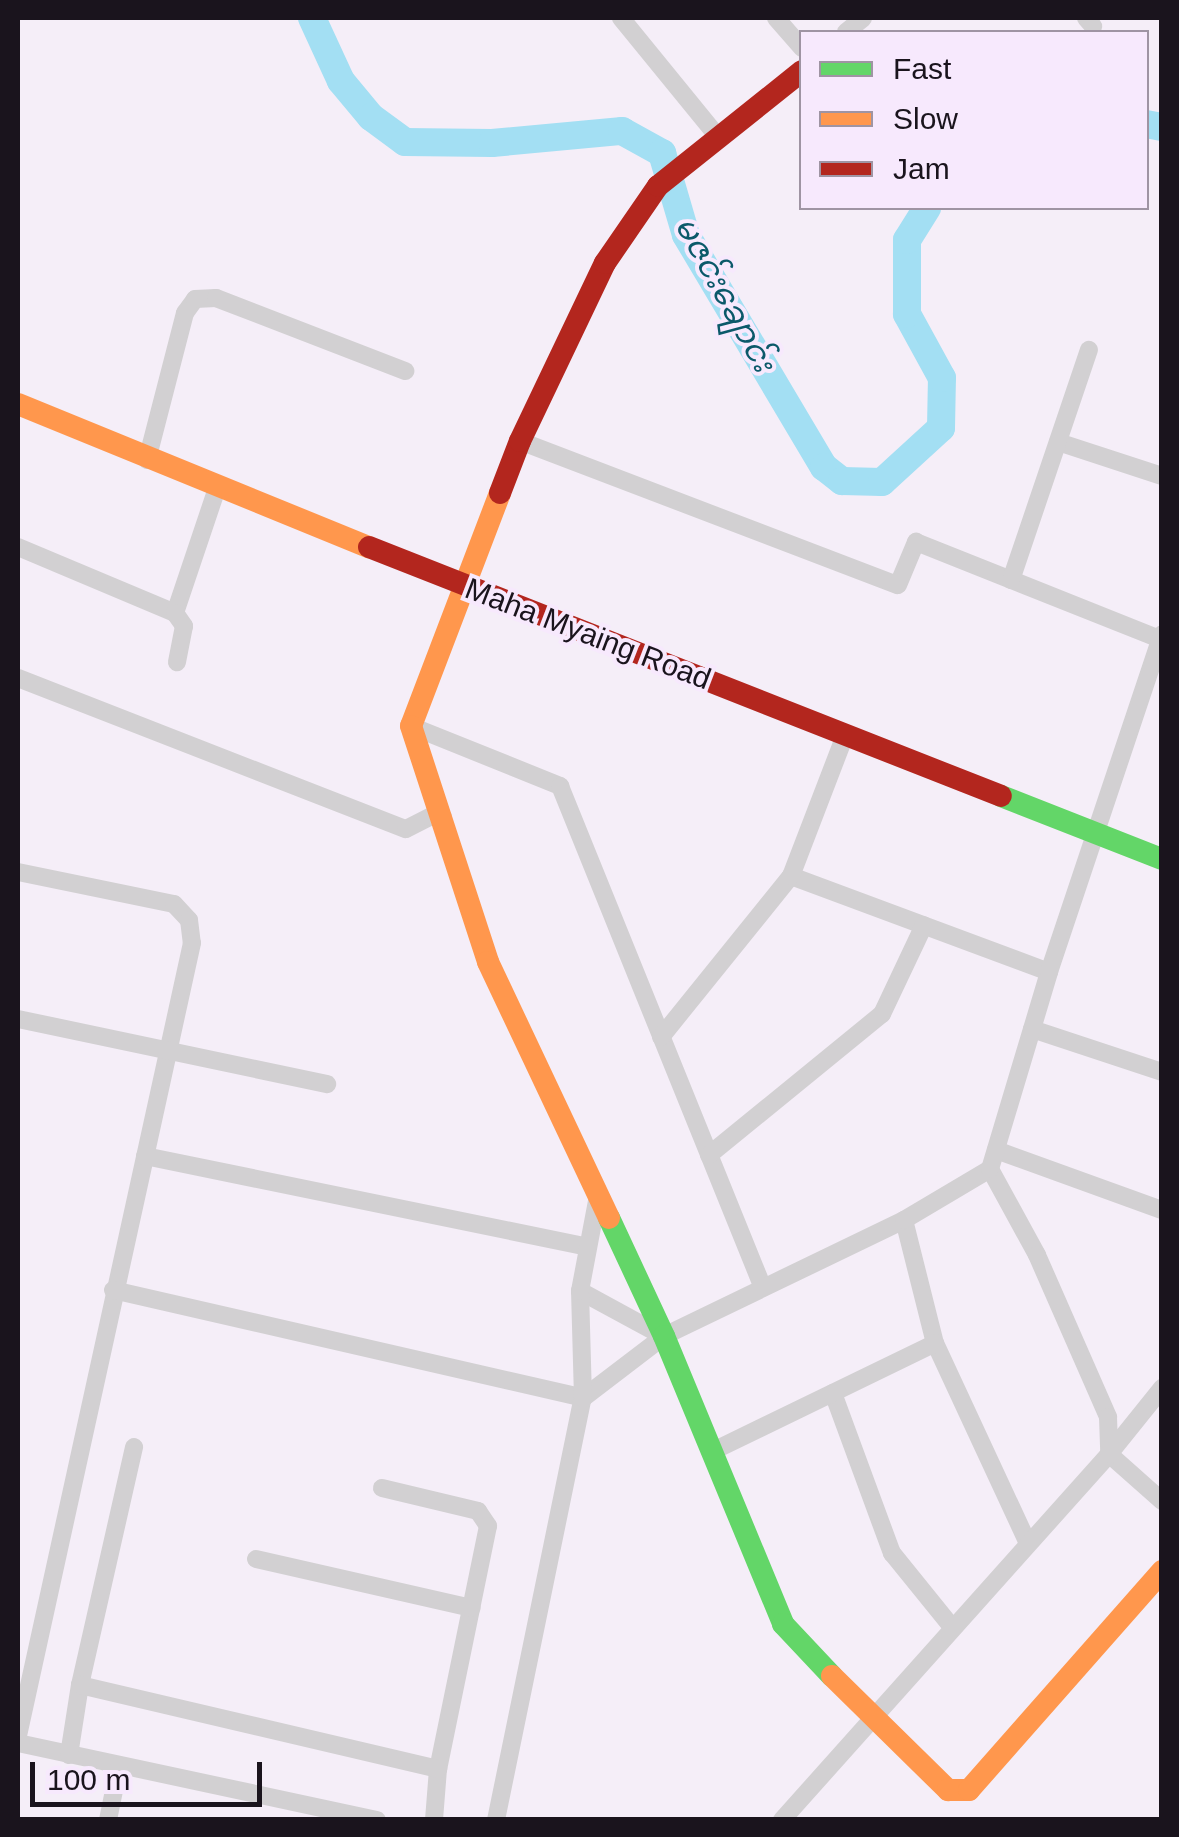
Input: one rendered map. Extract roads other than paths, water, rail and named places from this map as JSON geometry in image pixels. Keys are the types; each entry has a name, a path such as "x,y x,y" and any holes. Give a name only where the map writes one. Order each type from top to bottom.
{"street":[{"path":"621,18 717,140"},
{"path":"776,18 799,45"},
{"path":"799,74 658,186 606,263 520,441 411,726 488,962 597,1201 664,1336 783,1624 871,1717 948,1790 970,1790 1162,1571"},
{"path":"147,460 185,313 195,299 216,298 406,370"},
{"path":"1010,580 1089,350"},
{"name":"Maha Myaing Road","path":"18,404 217,488 1162,859"},
{"path":"520,441 898,585 916,542 1161,637 1049,972 990,1169 904,1220 664,1336 583,1398"},
{"path":"1058,442 1162,476"},
{"path":"175,613 217,488"},
{"path":"18,547 175,613 184,626 177,662"},
{"path":"18,678 406,829 430,817 443,817"},
{"path":"411,726 560,786 763,1288"},
{"path":"661,1037 792,876 844,735"},
{"path":"18,872 174,904 190,920 192,943 113,1290 18,1739 119,1766 377,1820"},
{"path":"792,876 1049,972"},
{"path":"709,1155 882,1014 924,926"},
{"path":"18,1018 326,1084"},
{"path":"1032,1030 1162,1072"},
{"path":"996,1150 1162,1210"},
{"path":"145,1156 588,1247"},
{"path":"990,1169 1037,1255 1108,1417 1109,1454 1162,1501"},
{"path":"496,1820 583,1398 580,1291 597,1201"},
{"path":"904,1220 935,1343 1028,1543"},
{"path":"113,1290 583,1398"},
{"path":"580,1291 664,1336"},
{"path":"711,1452 935,1343"},
{"path":"782,1820 1109,1454 1162,1388"},
{"path":"833,1393 892,1552 952,1627"},
{"path":"70,1754 80,1684 134,1447"},
{"path":"382,1488 478,1511 486,1518 472,1608 438,1769 434,1820"},
{"path":"256,1559 472,1608"},
{"path":"80,1684 438,1769"},
{"path":"108,1820 119,1766"}],"waterway":[{"name":"မဇင်းချောင်း","path":"312,18 341,81 371,117 405,142 492,143 622,131 662,153 686,235 824,467 842,481 882,482 941,428 942,378 907,314 907,240 926,210"},
{"name":"မဇင်းချောင်း","path":"1149,125 1162,127"}]}
